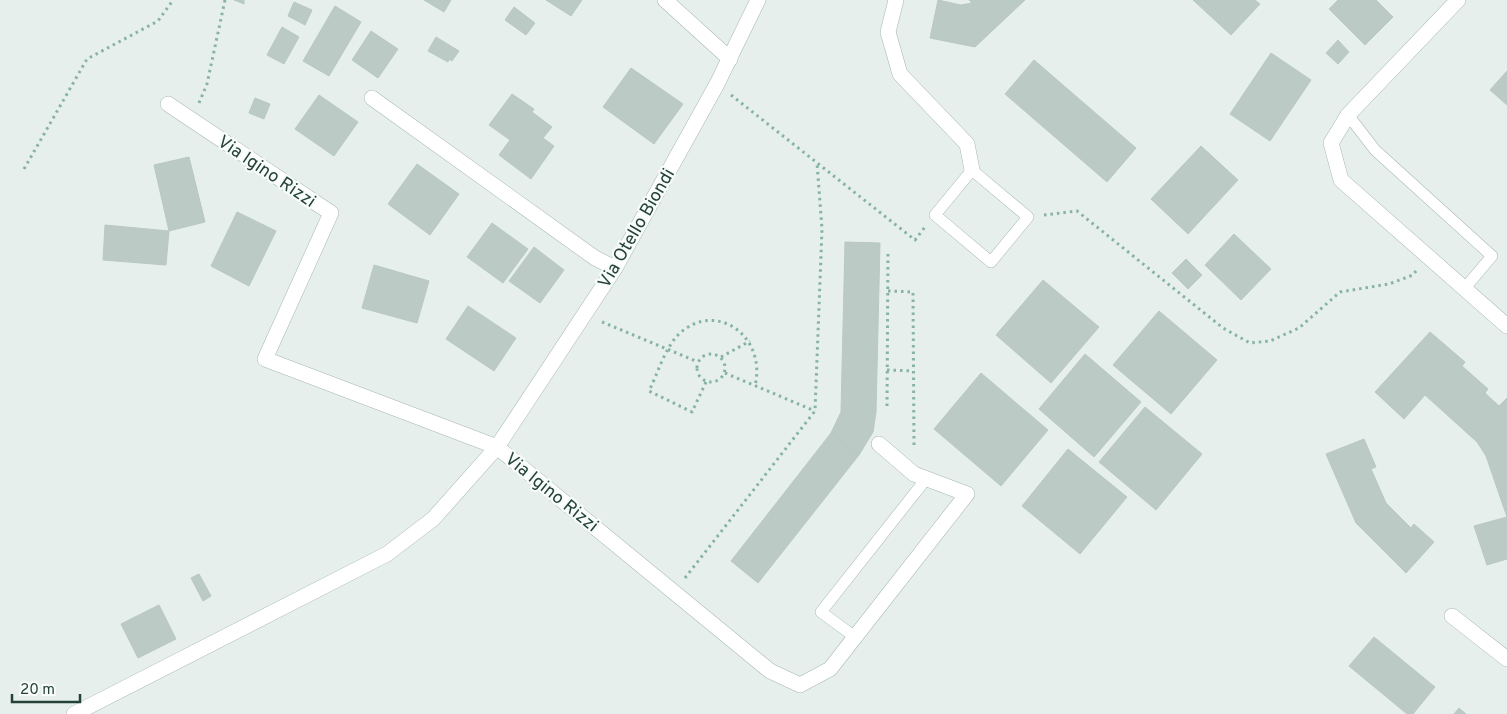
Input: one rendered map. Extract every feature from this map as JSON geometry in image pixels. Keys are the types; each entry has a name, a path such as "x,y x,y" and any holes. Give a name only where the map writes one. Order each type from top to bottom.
{"street":[{"path":"664,0 730,59"},
{"name":"Via Otello Biondi","path":"74,714 387,554 433,519 497,447 615,268 717,84 758,0"},
{"path":"896,0 888,32 900,74 968,144 972,170"},
{"path":"1458,0 1348,116 1331,143 1341,180 1507,326"},
{"path":"372,98 595,258 615,268"},
{"name":"Via Igino Rizzi","path":"168,104 331,213 265,359 497,447 770,672 800,685 830,669 967,494 920,476 879,444"},
{"path":"1452,616 1507,659"}],"lane":[{"path":"1348,116 1375,150 1492,256 1465,288"},
{"path":"972,170 1028,217 990,262 935,215 972,170"},
{"path":"855,637 821,612 920,476"}],"path":[{"path":"24,169 87,59 158,21 173,0"},
{"path":"191,120 207,84 225,0"},
{"path":"717,84 916,240 935,215"},
{"path":"674,592 815,411 822,229 817,163"},
{"path":"1028,217 1077,211 1223,328 1250,343 1270,341 1300,328 1340,292 1389,284 1413,275 1429,257"},
{"path":"887,406 888,250"},
{"path":"888,291 913,292 913,371 920,476"},
{"path":"584,314 698,362"},
{"path":"706,382 692,412 649,391 668,350 681,332 706,322 722,323 732,326 750,342 758,363 755,386"},
{"path":"721,358 750,342"},
{"path":"711,354 721,358 725,362 725,373 717,382 706,382 698,374 698,362 706,355 711,354"},
{"path":"887,370 913,371"},
{"path":"725,373 815,411"}],"building":[{"path":"234,0 244,0 244,4"},
{"path":"424,0 451,0 444,12"},
{"path":"546,0 582,0 571,16"},
{"path":"938,0 961,5 972,3 969,0 1025,0 975,47 930,38"},
{"path":"1193,0 1255,0 1260,4 1231,35"},
{"path":"1338,0 1376,0 1393,17 1365,45 1329,9"},
{"path":"294,2 312,10 305,25 288,16"},
{"path":"335,6 361,22 329,76 303,61"},
{"path":"514,7 535,23 526,35 505,20"},
{"path":"282,27 299,37 284,64 267,55"},
{"path":"371,31 398,49 378,78 352,60"},
{"path":"436,37 459,51 452,61 449,59 448,62 428,51"},
{"path":"1338,40 1349,52 1338,64 1326,53"},
{"path":"1271,53 1311,80 1270,141 1230,114"},
{"path":"1034,60 1136,148 1107,182 1005,94"},
{"path":"631,68 683,104 654,144 603,107"},
{"path":"1507,71 1507,105 1490,90"},
{"path":"512,94 534,109 532,112 552,127 543,138 554,146 531,179 499,155 510,140 489,125"},
{"path":"319,95 358,122 334,156 295,129"},
{"path":"255,98 270,104 264,119 249,113"},
{"path":"1201,146 1238,180 1188,234 1151,199"},
{"path":"189,157 205,222 169,231 154,165"},
{"path":"417,164 459,194 430,235 388,204"},
{"path":"237,212 276,231 249,286 211,266"},
{"path":"492,223 528,249 503,283 467,257"},
{"path":"105,225 169,231 166,265 103,260"},
{"path":"1234,234 1271,269 1241,300 1205,265"},
{"path":"845,242 880,243 876,412 841,412"},
{"path":"534,247 564,270 540,303 509,281"},
{"path":"1186,259 1202,275 1188,289 1172,273"},
{"path":"374,265 429,281 417,323 362,308"},
{"path":"1043,280 1099,327 1051,383 996,335"},
{"path":"468,306 516,338 494,371 446,339"},
{"path":"1159,311 1217,360 1171,414 1113,365"},
{"path":"1430,332 1465,362 1462,366 1488,389 1485,393 1499,406 1507,398 1507,517 1486,456 1477,442 1425,395 1404,419 1375,392"},
{"path":"1085,354 1141,402 1094,457 1039,409"},
{"path":"981,373 1048,430 1001,486 934,429"},
{"path":"1145,407 1202,454 1156,510 1099,462"},
{"path":"841,412 876,412 873,432 859,455 831,433"},
{"path":"831,433 859,455 758,583 731,561"},
{"path":"1364,439 1376,467 1371,469 1386,503 1411,528 1414,524 1434,542 1406,573 1356,523 1326,454"},
{"path":"1068,449 1127,497 1080,554 1022,506"},
{"path":"1507,517 1507,559 1487,565 1474,526"},
{"path":"199,574 211,596 203,601 191,578"},
{"path":"159,605 176,639 138,658 121,624"},
{"path":"1374,637 1435,687 1413,714 1407,714 1349,666"},
{"path":"1459,708 1466,714 1454,714"}]}
